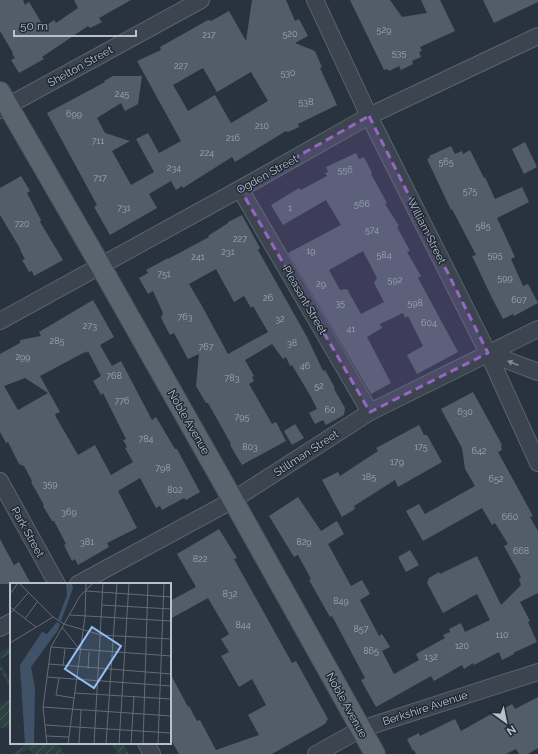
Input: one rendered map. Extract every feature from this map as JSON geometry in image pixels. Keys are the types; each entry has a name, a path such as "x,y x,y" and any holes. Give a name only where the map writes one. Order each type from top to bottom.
{"main road":[{"name":"Noble Avenue","path":"3,103 100,265 374,754"}],"street":[{"name":"Shelton Street","path":"3,103 201,0"},
{"name":"William Street","path":"315,0 369,116 488,353 538,463"},
{"name":"Ogden Street","path":"0,321 369,116 538,36"},
{"name":"Pleasant Street","path":"240,189 370,412"},
{"name":"Stillman Street","path":"80,583 233,500 370,412 538,329"},
{"path":"488,353 538,372"},
{"name":"Park Street","path":"0,481 55,583"},
{"path":"0,628 10,623"},
{"name":"Berkshire Avenue","path":"316,754 361,729 538,672"},
{"path":"147,744 152,754"}],"highlighted area":[{"path":"369,116 488,353 370,412 240,189"}],"green space":[{"path":"10,647 10,654 0,659 0,652"},
{"path":"0,663 10,680 10,687 0,670"},
{"path":"10,699 10,727 0,728 0,704"},
{"path":"24,744 59,744 64,754 32,754 29,749 20,754 12,754 25,746"},
{"path":"112,744 124,744 129,754 118,754"}],"building":[{"path":"0,0 23,0 25,5 29,2 44,27 54,20 56,23 78,8 74,0 131,0 99,18 102,22 90,28 88,26 42,57 44,59 19,73 11,60 15,58 12,54 13,53 0,31"},
{"path":"252,0 286,0 295,21 299,19 308,36 295,43 315,51 322,67 320,68 337,105 298,124 299,127 288,132 286,131 235,162 232,157 183,188 182,186 176,190 171,181 149,194 157,208 110,235 94,207 97,205 47,113 105,82 104,81 113,76 142,76 138,104 125,111 121,103 97,118 105,133 130,141 112,151 131,185 154,172 136,139 148,133 159,153 181,141 137,61 161,50 160,47 208,20 211,21 229,11 246,41","holes":["203,68 217,92 251,72 268,101 231,123 215,95 188,111 173,85"]},
{"path":"350,0 390,0 402,17 427,13 421,0 440,0 455,31 420,47 422,51 419,52 421,57 412,61 413,64 401,70 399,66 389,71 387,69 384,70"},
{"path":"483,0 538,0 538,2 494,23"},
{"path":"525,142 537,167 524,174 512,149"},
{"path":"451,146 455,154 462,151 463,154 470,150 495,199 522,187 529,202 497,218 515,257 511,259 523,286 528,284 538,303 514,316 513,314 503,319 472,256 476,255 452,209 451,210 427,159 430,158 429,156"},
{"path":"356,153 359,159 364,157 372,173 371,174 387,203 385,204 399,226 397,227 410,251 407,252 421,276 418,278 458,352 417,374 407,355 423,346 408,316 405,318 403,313 380,324 382,328 367,337 391,383 371,394 288,253 341,225 326,200 283,225 271,205 299,188 301,190 327,176 325,173 328,172 326,167","holes":["363,251 377,278 374,283 384,302 361,314 347,289 340,290 329,270"]},
{"path":"21,176 30,191 27,193 41,220 40,222 63,260 34,276 32,271 29,272 22,260 25,259 21,250 0,215 0,188"},
{"path":"242,215 260,248 258,250 307,337 323,371 325,370 345,408 344,415 326,425 323,420 315,424 309,413 317,409 311,397 292,365 290,366 286,357 283,359 272,344 245,360 254,376 252,377 254,381 249,384 272,424 276,422 286,441 242,465 208,403 206,403 196,386 199,354 188,359 174,333 170,335 161,318 163,313 153,291 148,294 139,278 148,273 146,270 209,237 208,236 228,222","holes":["216,269 234,302 244,296 251,308 253,306 268,332 228,354 189,284"]},
{"path":"93,300 114,337 100,345 112,366 121,361 152,420 156,417 175,449 177,449 200,492 186,500 184,498 162,510 160,506 156,508 140,478 118,491 137,528 107,543 109,547 78,565 75,559 72,561 64,545 66,544 63,538 54,521 52,521 43,506 44,505 24,466 19,464 8,442 6,443 0,432 0,354 20,343 20,340 41,336 39,332","holes":["88,351 101,376 93,381 101,395 103,393 126,439 123,440 127,447 125,448 133,462 111,475 95,445 78,455 56,417 55,414 60,412 40,376","25,378 48,393 18,410 4,386"]},
{"path":"473,392 502,445 502,450 498,452 533,516 530,517 538,531 538,593 520,602 530,621 528,622 537,642 502,660 499,652 474,665 473,663 464,669 462,665 434,681 431,676 376,707 361,680 365,678 332,616 330,617 309,580 311,579 298,555 294,557 269,516 298,497 321,531 337,521 344,534 328,544 351,586 362,580 370,594 360,600 379,636 382,634 390,647 382,651 394,674 419,660 416,654 445,638 443,635 450,632 449,629 461,623 465,632 490,620 477,594 443,613 427,583 429,578 439,572 440,574 477,556 501,605 521,585 519,579 521,577 504,546 508,544 495,523 492,525 482,508 423,541 406,511 419,504 425,514 475,486 465,469 462,448 441,409"},
{"path":"295,424 304,438 292,445 284,431"},
{"path":"419,425 424,435 427,435 442,462 398,487 395,480 354,506 355,509 342,517 322,480 338,472 340,476 378,451 376,448"},
{"path":"219,529 237,558 234,559 292,663 296,661 328,719 325,724 272,754 179,754 171,740 171,675 188,707 189,706 197,721 200,720 216,750 259,735 248,715 266,705 252,679 239,687 221,656 229,652 221,639 229,634 208,598 171,618 171,600 196,587 177,554"},
{"path":"0,539 14,565 19,562 30,583 0,584"},
{"path":"410,550 419,565 406,572 398,557"},
{"path":"538,697 538,748 528,754 519,754 516,749 506,754 416,754 407,739 419,733 420,736 455,719 461,731 493,713 494,715 512,704 515,709"}]}
